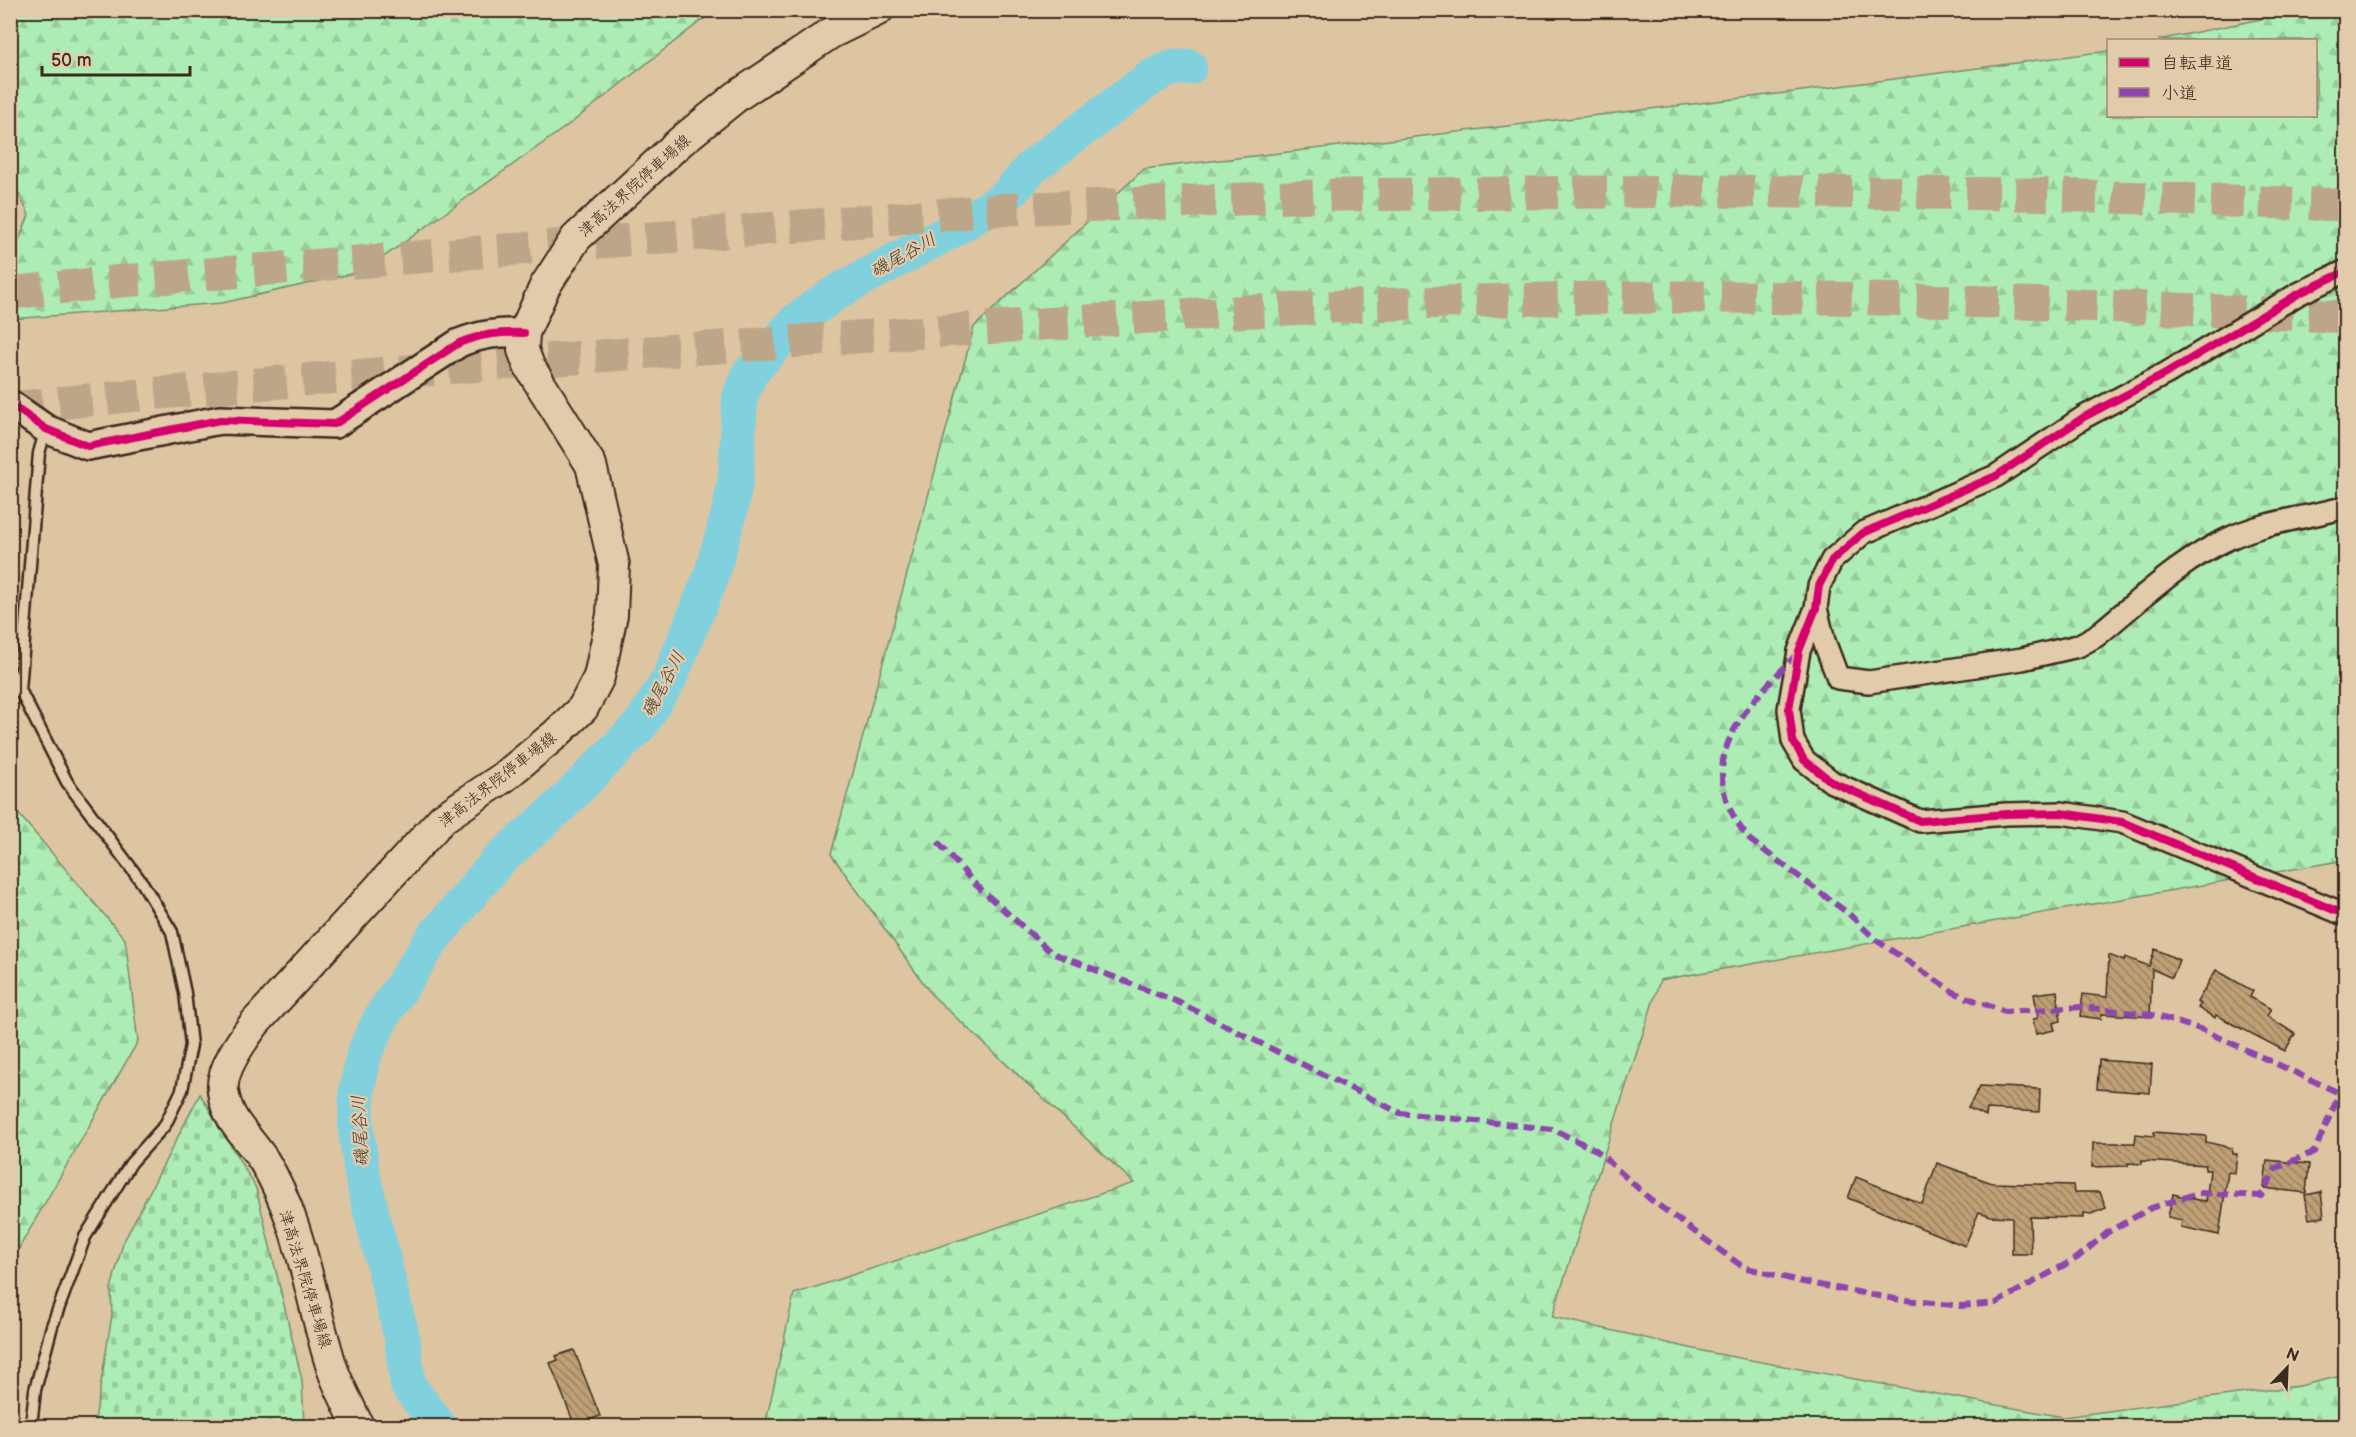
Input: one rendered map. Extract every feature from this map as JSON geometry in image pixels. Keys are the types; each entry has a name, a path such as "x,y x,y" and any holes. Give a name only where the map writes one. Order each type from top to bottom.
{"main road":[{"name":"津高法界院停車場線","path":"358,1426 333,1371 291,1219 263,1161 238,1130 228,1111 222,1089 237,1046 443,818 504,777 556,734 584,708 599,677 612,615 614,565 591,465 529,366 523,350 524,333 545,286 576,238 680,142 737,96 831,33 878,10"}],"street":[{"path":"2346,271 2298,294 2167,373 2084,417 1996,476 1863,533 1832,560 1819,586 1816,608 1799,651 1789,709 1793,741 1804,760 1832,782 1920,821 2007,814 2061,813 2122,822 2346,915"},
{"path":"10,404 46,429 88,446 220,420 335,424 459,343 479,335 502,332 524,333"},
{"path":"1816,608 1824,641 1838,678 1869,682 2022,659 2078,646 2096,636 2194,556 2230,537 2289,518 2346,507"}],"lane":[{"path":"15,691 39,453 46,429"},
{"path":"10,672 15,691 67,782 143,884 172,932 185,993 191,1045 182,1090 165,1125 131,1163 85,1237 52,1326 35,1390 32,1426"}],"green space":[{"path":"10,11 719,11 702,20 571,123 364,271 222,303 11,319 11,260 29,215 11,177"},
{"path":"2301,11 2345,11 2345,860 1660,980 1552,1317 1712,1353 2063,1417 2299,1386 2345,1375 2345,1426 765,1426 794,1294 1134,1183 932,995 831,854 974,327 1144,169 1802,91 2107,51 2107,117 2317,117 2317,39 2163,39"},
{"path":"11,805 125,939 138,1041 11,1262"},
{"path":"200,1094 256,1188 302,1380 304,1426 94,1426 112,1315 111,1289 123,1243"}],"building":[{"path":"2155,949 2179,960 2172,978 2152,969 2150,1017 2102,1014 2101,1019 2080,1016 2083,994 2107,997 2109,955 2124,961 2125,957 2149,966"},
{"path":"2216,970 2253,991 2250,997 2271,1009 2267,1016 2295,1034 2285,1051 2198,1008 2201,1004 2197,1002"},
{"path":"2057,991 2061,1021 2053,1023 2055,1030 2036,1034 2033,1019 2038,1018 2034,994"},
{"path":"2099,1060 2152,1064 2150,1093 2097,1089"},
{"path":"1980,1086 2040,1089 2039,1112 1987,1109 1986,1116 1968,1108"},
{"path":"2154,1132 2206,1136 2206,1142 2232,1148 2232,1154 2237,1154 2235,1173 2228,1172 2219,1235 2181,1227 2182,1220 2168,1217 2173,1194 2206,1202 2210,1170 2205,1170 2206,1165 2142,1161 2142,1164 2128,1163 2128,1166 2092,1167 2093,1143 2135,1143 2136,1134 2154,1136"},
{"path":"2267,1160 2309,1164 2306,1193 2264,1188"},
{"path":"1937,1163 1992,1183 2073,1185 2074,1192 2100,1192 2106,1208 2091,1214 2083,1213 2083,1218 2030,1217 2031,1254 2012,1254 2012,1217 1991,1216 1979,1212 1965,1246 1848,1198 1856,1177 1922,1204"},
{"path":"2321,1192 2324,1217 2309,1219 2305,1195"},
{"path":"574,1350 600,1416 592,1419 595,1426 575,1426 550,1363 558,1360 556,1356"}],"waterway":[{"name":"磯尾谷川","path":"439,1426 408,1385 402,1338 362,1174 356,1129 357,1090 364,1054 381,1018 433,938 499,860 560,806 641,724 669,679 711,577 730,510 736,477 740,397 750,373 796,321 837,292 951,231 1005,198 1032,167 1152,77 1172,68 1189,67"}],"tunnel":[{"path":"10,293 122,281 1010,209 1337,195 1694,191 2028,194 2346,205"},
{"path":"10,408 530,361 948,331 1370,305 1688,297 1935,300 2346,317"}],"marked path":[{"path":"1797,654 1741,718 1729,740 1723,763 1723,787 1732,813 1750,840 1849,914 1876,940 1955,993 2005,1012 2082,1007 2153,1015 2203,1030 2346,1096"},
{"path":"938,842 975,884 1052,953 1178,1002 1400,1113 1552,1129 1596,1150 1650,1199 1743,1267 1803,1282 1895,1299 1961,1306 1996,1303 2077,1258 2108,1232 2151,1208 2198,1193 2261,1196 2276,1168 2314,1152 2339,1095"}],"cycle path":[{"path":"2346,271 2298,294 2167,373 2084,417 1996,476 1863,533 1832,560 1819,586 1816,608 1799,651 1789,709 1793,741 1804,760 1832,782 1920,821 2006,814 2061,813 2122,822 2346,915"},
{"path":"10,404 46,429 88,446 220,420 335,424 459,343 491,334 524,333"}]}
